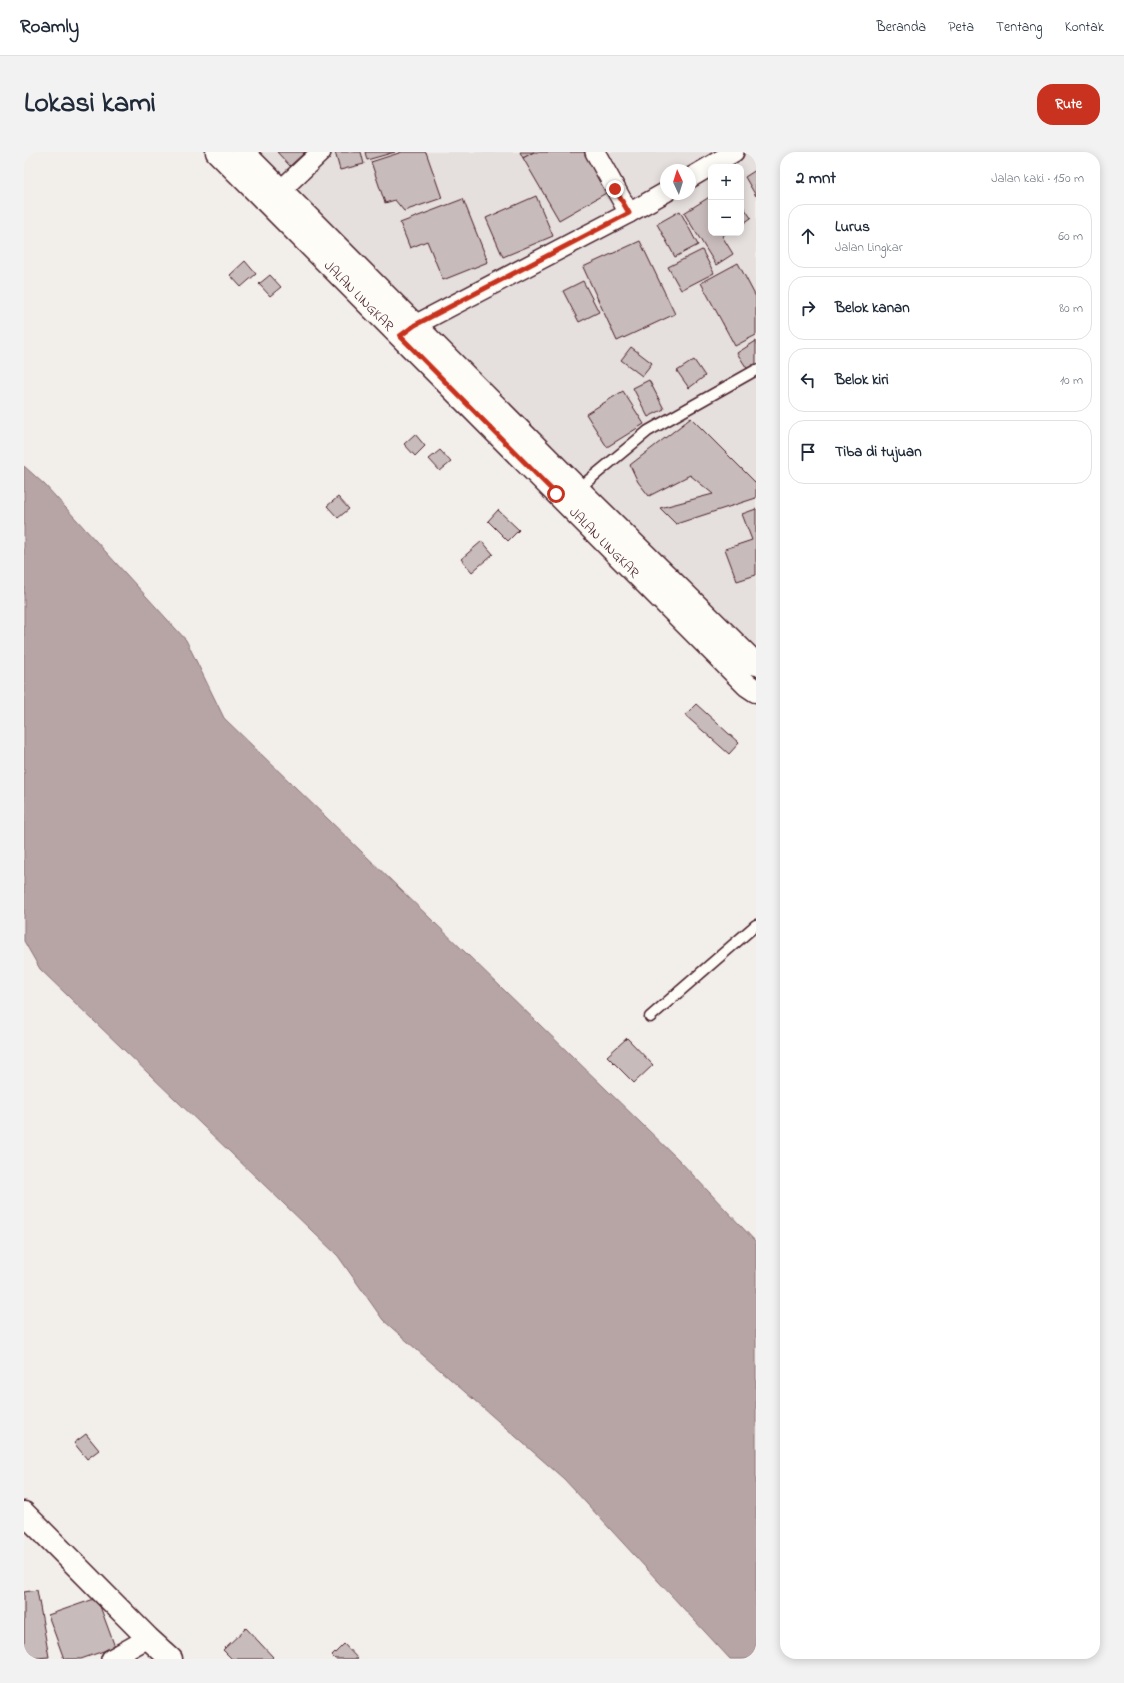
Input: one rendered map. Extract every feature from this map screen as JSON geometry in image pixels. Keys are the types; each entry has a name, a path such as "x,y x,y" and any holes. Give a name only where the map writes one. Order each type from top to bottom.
{"street":[{"name":"JALAN LINGKAR","path":"217,152 407,330 747,685 756,691"},
{"path":"243,152 281,190 407,330 578,490 756,664"},
{"path":"281,190 321,152"},
{"path":"595,152 629,213"},
{"path":"696,174 734,152"},
{"path":"407,330 660,195"},
{"path":"24,1513 148,1638 171,1659"},
{"path":"111,1659 148,1638"}],"lane":[{"path":"578,490 648,431 756,370"},
{"path":"650,1017 756,924"}],"shaded area":[{"path":"257,152 756,152 756,655"},
{"path":"24,466 45,485 186,640 224,718 678,1159 756,1242 756,1659 730,1659 564,1479 383,1320 338,1256 40,969 24,941"}],"building":[{"path":"277,152 305,152 290,166"},
{"path":"335,152 361,152 364,164 340,170"},
{"path":"365,152 395,152 367,160"},
{"path":"402,152 426,152 442,198 404,211 395,200 385,203 371,162"},
{"path":"520,152 534,152 523,158"},
{"path":"534,152 585,152 608,192 559,220 523,158"},
{"path":"756,170 756,196 745,177"},
{"path":"536,196 553,236 503,257 486,218"},
{"path":"708,198 708,236 722,236 733,254 716,265 684,213"},
{"path":"463,199 488,262 443,280 427,241 410,248 400,223"},
{"path":"744,208 751,218 744,223"},
{"path":"680,211 698,245 675,257 657,224"},
{"path":"640,241 675,314 617,341 583,267"},
{"path":"702,250 714,273 681,290 668,267"},
{"path":"245,261 256,274 241,287 230,275"},
{"path":"738,263 756,297 756,335 735,346 701,283"},
{"path":"270,275 281,287 270,296 259,284"},
{"path":"583,281 599,312 579,322 563,291"},
{"path":"756,341 756,365 748,370 737,353"},
{"path":"631,347 652,363 642,376 621,360"},
{"path":"694,360 705,376 689,388 677,371"},
{"path":"649,380 664,409 648,417 633,388"},
{"path":"623,391 644,424 607,447 586,414"},
{"path":"691,418 756,483 756,498 676,524 660,508 713,494 690,475 649,496 638,482 630,465"},
{"path":"415,434 425,446 415,456 404,444"},
{"path":"440,450 451,462 440,471 429,459"},
{"path":"338,497 349,509 338,518 327,506"},
{"path":"756,509 756,575 737,581 725,549 752,540 742,514"},
{"path":"498,510 519,530 508,541 488,521"},
{"path":"482,541 493,554 472,572 461,559"},
{"path":"696,704 739,743 729,754 685,715"},
{"path":"627,1038 653,1065 634,1083 607,1056"},
{"path":"86,1434 99,1450 87,1459 74,1443"},
{"path":"37,1590 49,1657 24,1659 24,1592"},
{"path":"97,1598 115,1647 81,1659 64,1659 48,1615"},
{"path":"246,1628 273,1657 271,1659 232,1659 223,1650"},
{"path":"344,1644 358,1659 335,1659 332,1656"}],"route":[{"path":"556,494 400,336 415,325 629,213 615,189"}]}
